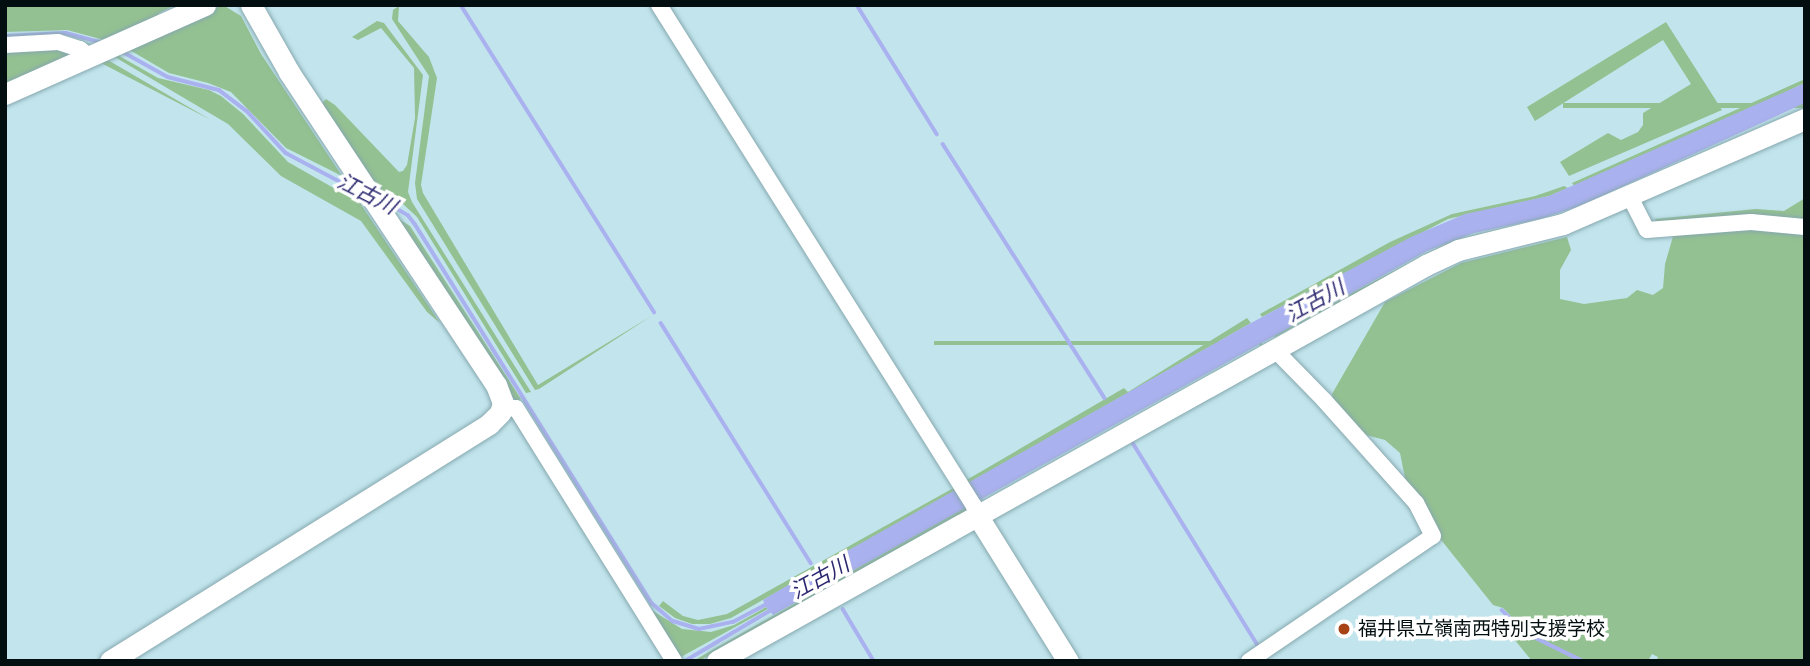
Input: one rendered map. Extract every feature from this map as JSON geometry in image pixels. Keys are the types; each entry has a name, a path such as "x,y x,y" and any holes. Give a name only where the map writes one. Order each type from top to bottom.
{"street":[{"path":"5,94 205,5"},
{"path":"110,661 489,424 502,409 503,398 496,385 269,41 251,5"},
{"path":"659,5 962,487 1068,661"},
{"path":"5,45 58,42 80,49 106,49"},
{"path":"717,661 975,510 1458,250 1537,233 1630,197 1805,118"},
{"path":"1630,197 1647,230 1751,222 1805,227"},
{"path":"1250,661 1433,536 1416,503 1324,400 1274,349"},
{"path":"502,409 516,408 674,661"}],"green space":[{"path":"5,5 175,5 159,13 156,19 108,41 67,30 5,32"},
{"path":"223,5 241,16 261,54 342,176 286,148 231,92 169,73 128,49 133,44"},
{"path":"399,6 398,21 429,57 437,78 421,185 423,193 538,385 653,315 539,389 535,390 417,199 415,183 429,76 392,19 393,10"},
{"path":"377,21 384,23 423,75 408,192 412,202 531,392 526,393 417,217 403,204 373,189 320,105 326,99 335,105 399,172 403,171 407,165 415,118 414,68 381,28 358,40 352,37"},
{"path":"1666,22 1722,110 1569,176 1560,162 1608,133 1621,140 1638,132 1643,125 1643,113 1691,84 1663,40 1535,121 1527,107"},
{"path":"58,45 79,54 5,87 5,48"},
{"path":"114,53 158,78 209,90 221,96 243,114 288,162 360,203 440,323 427,312 361,221 281,176 228,124 113,56"},
{"path":"106,59 211,120 101,63 5,104"},
{"path":"1805,79 1805,83 1727,119 1574,186 1572,183"},
{"path":"1563,103 1805,103 1805,108 1563,108"},
{"path":"1564,186 1568,188 1549,196 1448,219 1262,317 1260,314 1390,242 1452,214 1535,196"},
{"path":"1805,198 1805,221 1657,224 1655,219 1756,209 1784,211"},
{"path":"1579,210 1401,269 1275,337 1272,335 1451,241"},
{"path":"389,213 410,226 521,399 517,401 513,398"},
{"path":"1751,227 1805,230 1805,661 1656,661 1658,657 1652,654 1648,661 1532,661 1514,639 1510,615 1503,608 1493,605 1438,536 1406,483 1400,453 1385,440 1362,434 1333,402 1332,394 1385,302 1461,263 1567,237 1571,250 1560,270 1560,299 1584,304 1627,298 1637,290 1653,295 1663,288 1665,264 1674,233"},
{"path":"1247,318 1251,323 966,485 963,482 1124,388 1128,392"},
{"path":"934,341 1262,341 1262,345 934,345"},
{"path":"957,486 959,489 731,618 710,624 692,624 675,618 659,606 663,601 683,616 698,620 727,614"},
{"path":"969,505 969,510 699,661 693,661"},
{"path":"766,607 768,609 679,658 651,615 653,611 682,629 711,632 734,625"}],"water":[{"path":"1805,83 1805,103 1580,206 1540,219 1474,233 1427,251 773,615 766,607 763,600 817,568 1251,323 1411,237 1465,214 1549,196"}],"waterway":[{"path":"461,5 654,312"},
{"path":"857,5 937,134"},
{"name":"江古川","path":"5,36 66,33 100,42"},
{"name":"江古川","path":"123,52 168,77 219,90 247,111 286,153 356,190"},
{"path":"943,144 1105,398"},
{"name":"江古川","path":"386,202 408,215 415,224 652,603 673,621 699,629 733,622 769,603"},
{"path":"661,323 811,563"},
{"path":"1133,443 1258,645"},
{"path":"685,661 773,609"},
{"path":"843,609 874,661"},
{"path":"1502,610 1524,632 1583,661"}],"place":[{"name":"福井県立嶺南西特別支援学校","path":"1344,629"}]}
